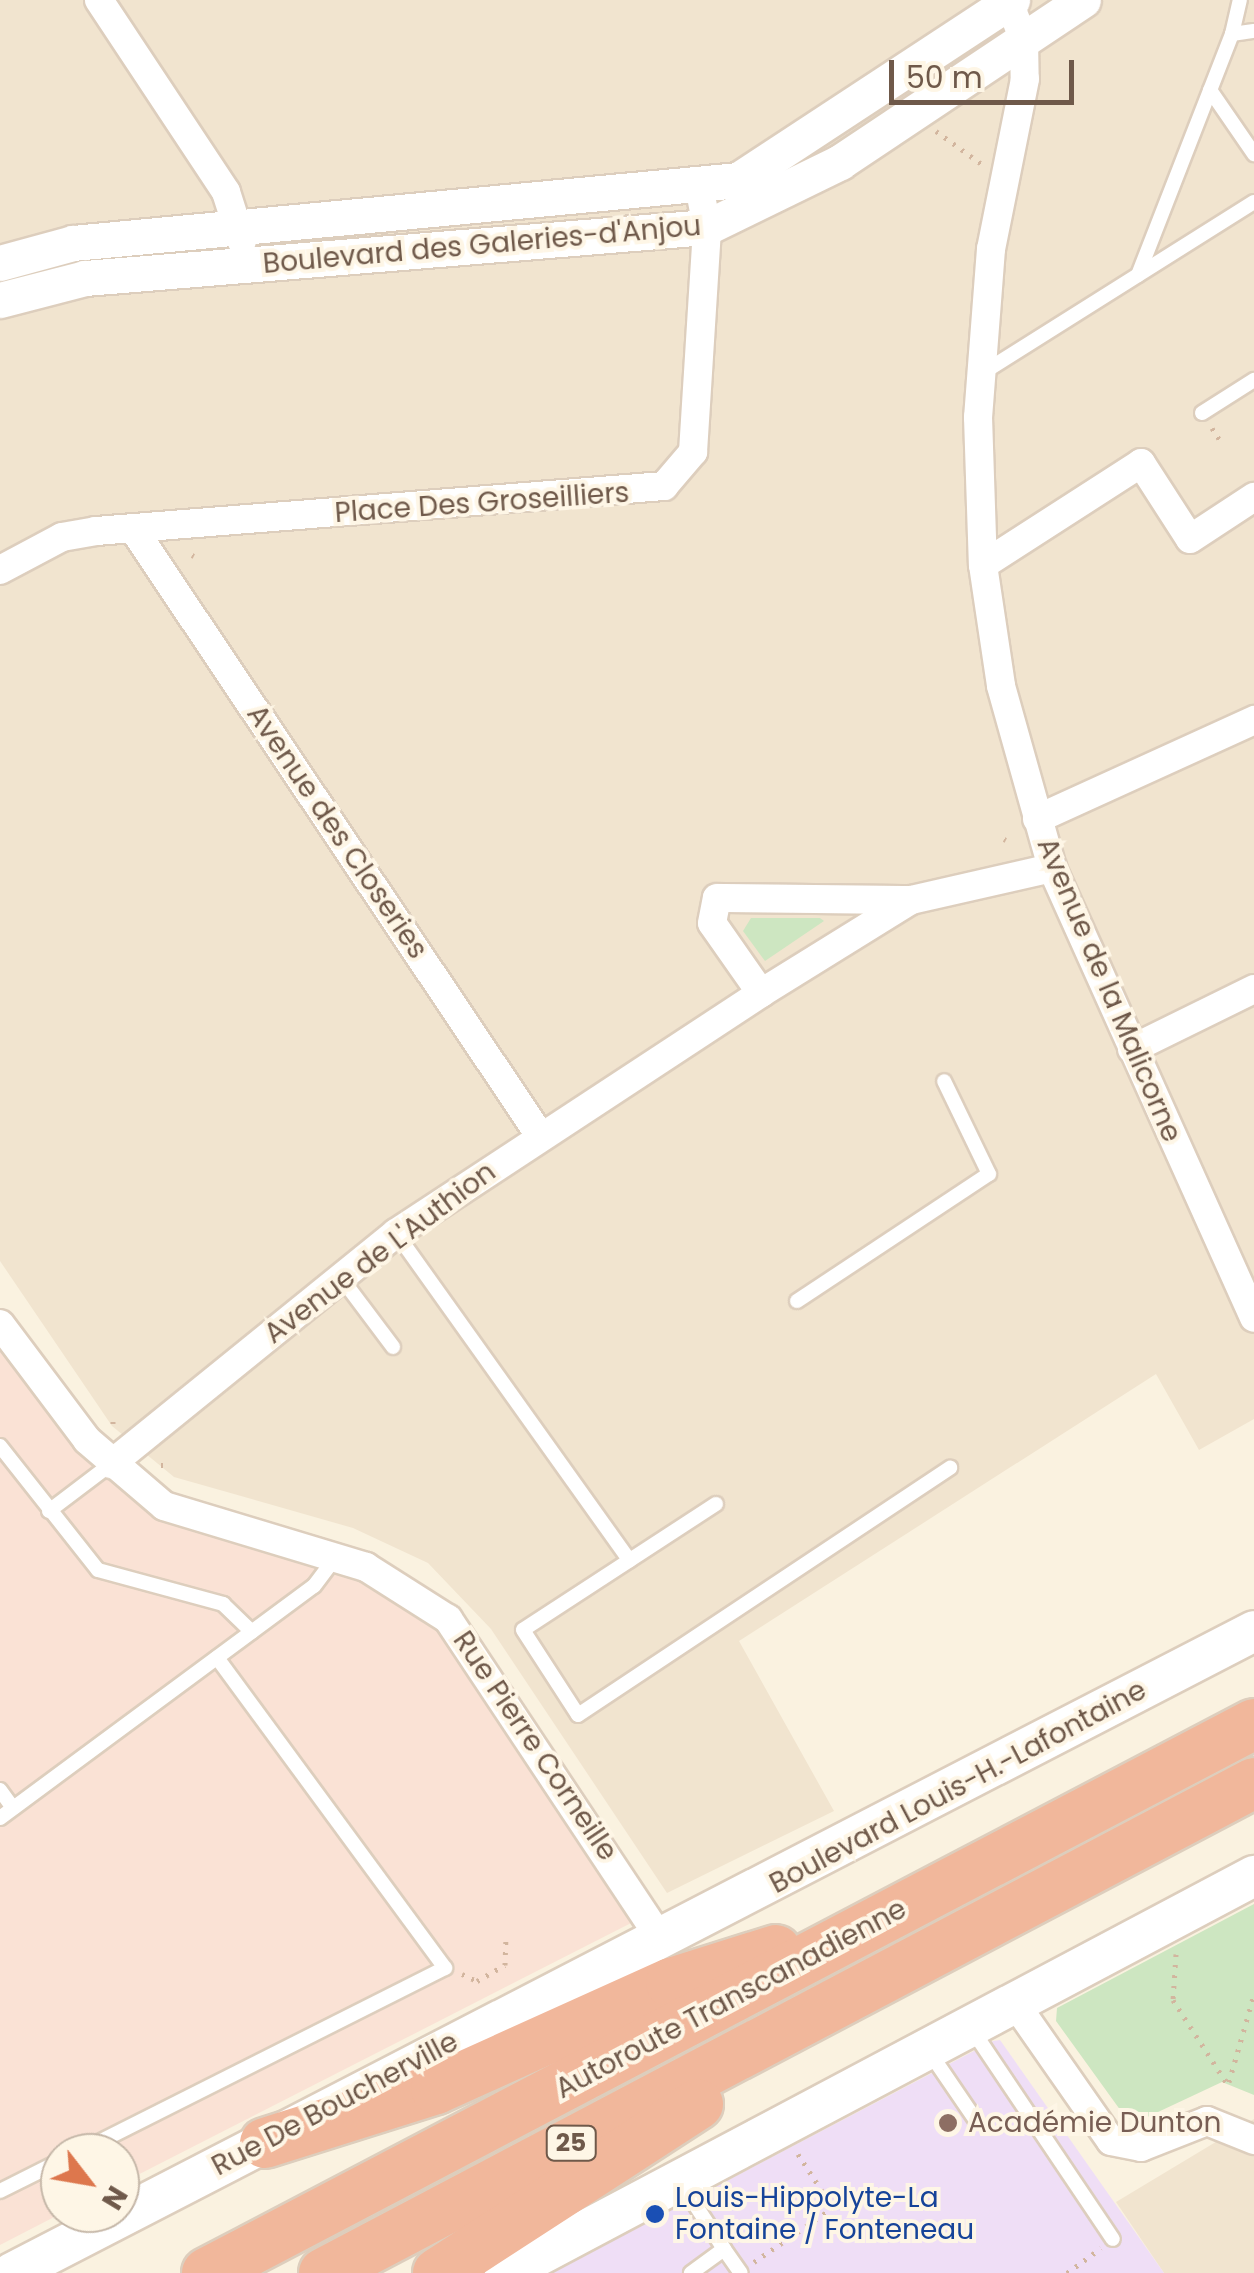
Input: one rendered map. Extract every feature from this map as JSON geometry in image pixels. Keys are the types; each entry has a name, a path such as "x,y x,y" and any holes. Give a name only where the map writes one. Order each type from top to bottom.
{"highway":[{"name":"Autoroute Transcanadienne","path":"207,2273 1254,1724"},
{"name":"Autoroute Transcanadienne","path":"324,2273 1254,1784"},
{"path":"264,2143 436,2089 671,1983 896,1912"},
{"path":"438,2273 647,2142 818,2014"}],"main road":[{"name":"Boulevard Louis-H.-Lafontaine","path":"661,1940 1254,1632"},
{"path":"505,2273 677,2177 1254,1876"},
{"name":"Rue De Boucherville","path":"12,2273 661,1940"}],"street":[{"path":"99,0 226,192 241,229 245,265"},
{"name":"Boulevard des Galeries-d'Anjou","path":"0,263 72,243 700,190 762,166 1010,0"},
{"name":"Avenue de la Malicorne","path":"1010,0 1024,40 980,376 982,565 1037,818 1052,868 1132,1049 1244,1266 1254,1318"},
{"name":"Boulevard des Galeries-d'Anjou","path":"0,300 55,282 707,227 816,177 1083,0"},
{"name":"Place Des Groseilliers","path":"0,570 62,537 664,486 694,452 707,227 700,190"},
{"path":"982,565 1141,463 1190,539 1254,497"},
{"name":"Avenue des Closeries","path":"134,530 539,1134"},
{"path":"1037,818 1254,720"},
{"name":"Avenue de L'Authion","path":"761,993 712,923 716,898 911,900 1052,868"},
{"name":"Avenue de L'Authion","path":"111,1464 396,1233 539,1134 911,900"},
{"path":"1132,1049 1254,989"},
{"name":"Rue Pierre Corneille","path":"0,1324 111,1464 194,1521 335,1558 393,1580 460,1632 661,1940"},
{"path":"1014,2002 1111,2141 1141,2147 1218,2120 1254,2140"}],"lane":[{"path":"1138,276 1232,34 1240,0"},
{"path":"1232,34 1254,31"},
{"path":"1210,90 1254,154"},
{"path":"980,376 1254,202"},
{"path":"1202,414 1254,380"},
{"path":"797,1300 989,1174 944,1082"},
{"path":"396,1233 629,1560"},
{"path":"342,1279 393,1348"},
{"path":"0,1446 49,1511 108,1576 222,1604 252,1632"},
{"path":"49,1511 111,1464"},
{"path":"716,1504 523,1630 578,1714 950,1468"},
{"path":"0,1818 314,1586 335,1558"},
{"path":"117,2133 445,1968 217,1658"},
{"path":"0,1790 13,1808"},
{"path":"969,2024 1106,2243"},
{"path":"926,2046 975,2119"},
{"path":"0,2191 40,2172"},
{"path":"677,2177 741,2273"},
{"path":"691,2273 724,2249"}],"path":[{"path":"928,129 984,166"},
{"path":"445,1968 478,1980 505,1965 506,1936"},
{"path":"1176,1941 1173,2000 1228,2085 1254,1994"},
{"path":"757,2260 836,2211 791,2144"},
{"path":"1067,2273 1106,2243"}],"shaded area":[{"path":"0,0 1254,0 1254,1419 1199,1450 1156,1374 739,1641 834,1811 667,1893 491,1629 428,1563 353,1528 174,1477 112,1426 0,1261"},
{"path":"0,1327 175,1519 376,1576 457,1640 637,1920 140,2174 140,2133 40,2133 40,2224 0,2245"},
{"name":"Académie Dunton","path":"1000,2040 1164,2273 551,2273 993,2041"},
{"path":"1254,2119 1254,2273 1164,2273 1116,2202"}],"green space":[{"path":"751,918 824,921 765,961 743,931"},
{"path":"1254,1904 1254,2095 1222,2082 1141,2120 1126,2118 1056,2021 1057,2008"}],"place":[{"name":"Académie Dunton","path":"948,2123"},
{"name":"Louis-Hippolyte-La Fontaine / Fonteneau","path":"655,2214"}]}
